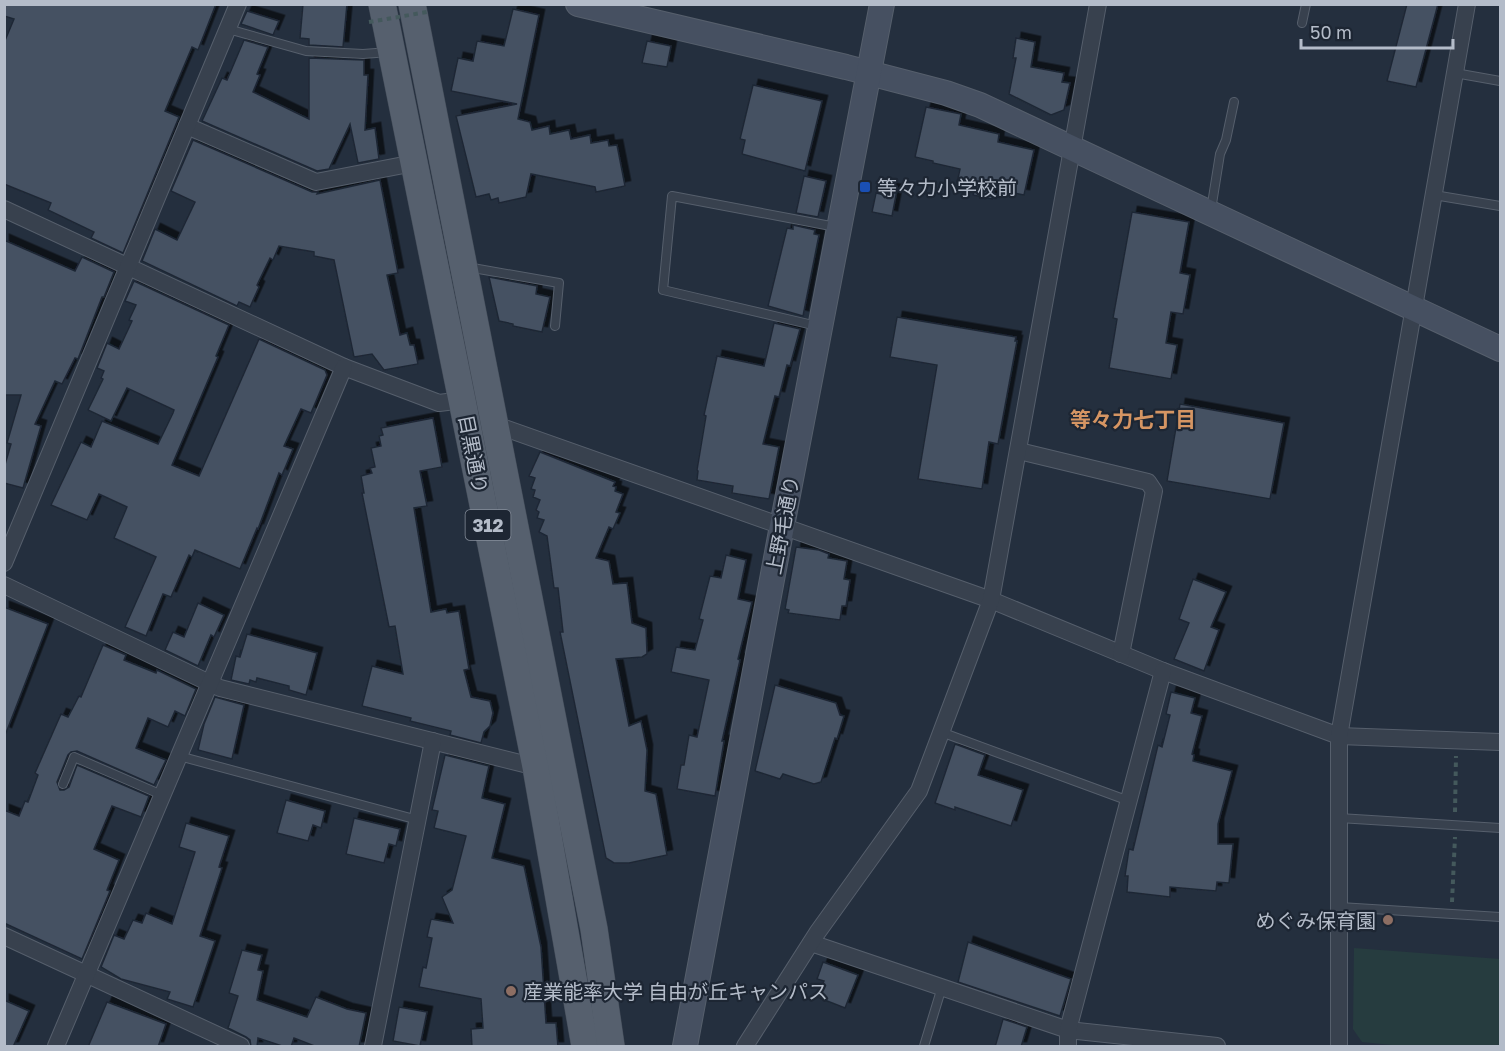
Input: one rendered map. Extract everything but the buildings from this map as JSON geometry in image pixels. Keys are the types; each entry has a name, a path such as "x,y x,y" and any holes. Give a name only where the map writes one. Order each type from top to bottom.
{"main road":[{"name":"目黒通り","path":"419,8 464,266 594,929 611,1047"},
{"name":"目黒通り","path":"376,13 391,51 463,400 536,767 585,1047"}],"street":[{"path":"4,563 238,4"},
{"path":"578,4 620,9 869,72 981,105 1500,349"},
{"name":"上野毛通り","path":"685,1047 882,4"},
{"path":"745,1047 811,943 919,791 991,600 1074,149 1098,4"},
{"path":"1339,1047 1339,736 1467,4"},
{"path":"188,126 316,182 414,163"},
{"path":"4,209 344,367 440,403 463,400"},
{"path":"56,1047 344,367"},
{"path":"496,425 991,600 1163,671 1339,736 1500,742"},
{"path":"1019,451 1148,482 1154,491 1121,654"},
{"path":"4,585 209,684 536,767"},
{"path":"1068,1047 1068,1029 1163,671"},
{"path":"373,1047 433,741"},
{"path":"4,936 241,1047"},
{"path":"811,943 1068,1029 1217,1047"}],"lane":[{"path":"1302,23 1306,4"},
{"path":"228,29 306,51 363,54 391,51"},
{"path":"1455,73 1500,81"},
{"path":"1211,214 1220,154 1226,140 1234,102"},
{"path":"1434,195 1500,206"},
{"path":"820,327 663,290 672,196 839,227"},
{"path":"464,266 560,283 555,326"},
{"path":"941,732 1130,801"},
{"path":"179,756 418,820"},
{"path":"63,784 74,757 162,795"},
{"path":"1339,818 1500,828"},
{"path":"1340,907 1500,917"},
{"path":"924,1047 942,987"}],"path":[{"path":"376,13 419,8"}],"green space":[{"path":"1354,948 1500,959 1500,1046 1402,1046 1362,1042 1353,1029"}],"place":[{"name":"等々力小学校前","path":"865,187"},
{"name":"めぐみ保育園","path":"1388,920"},
{"name":"産業能率大学 自由が丘キャンパス","path":"511,991"}],"district":[{"name":"等々力七丁目","path":"1133,419"}]}
